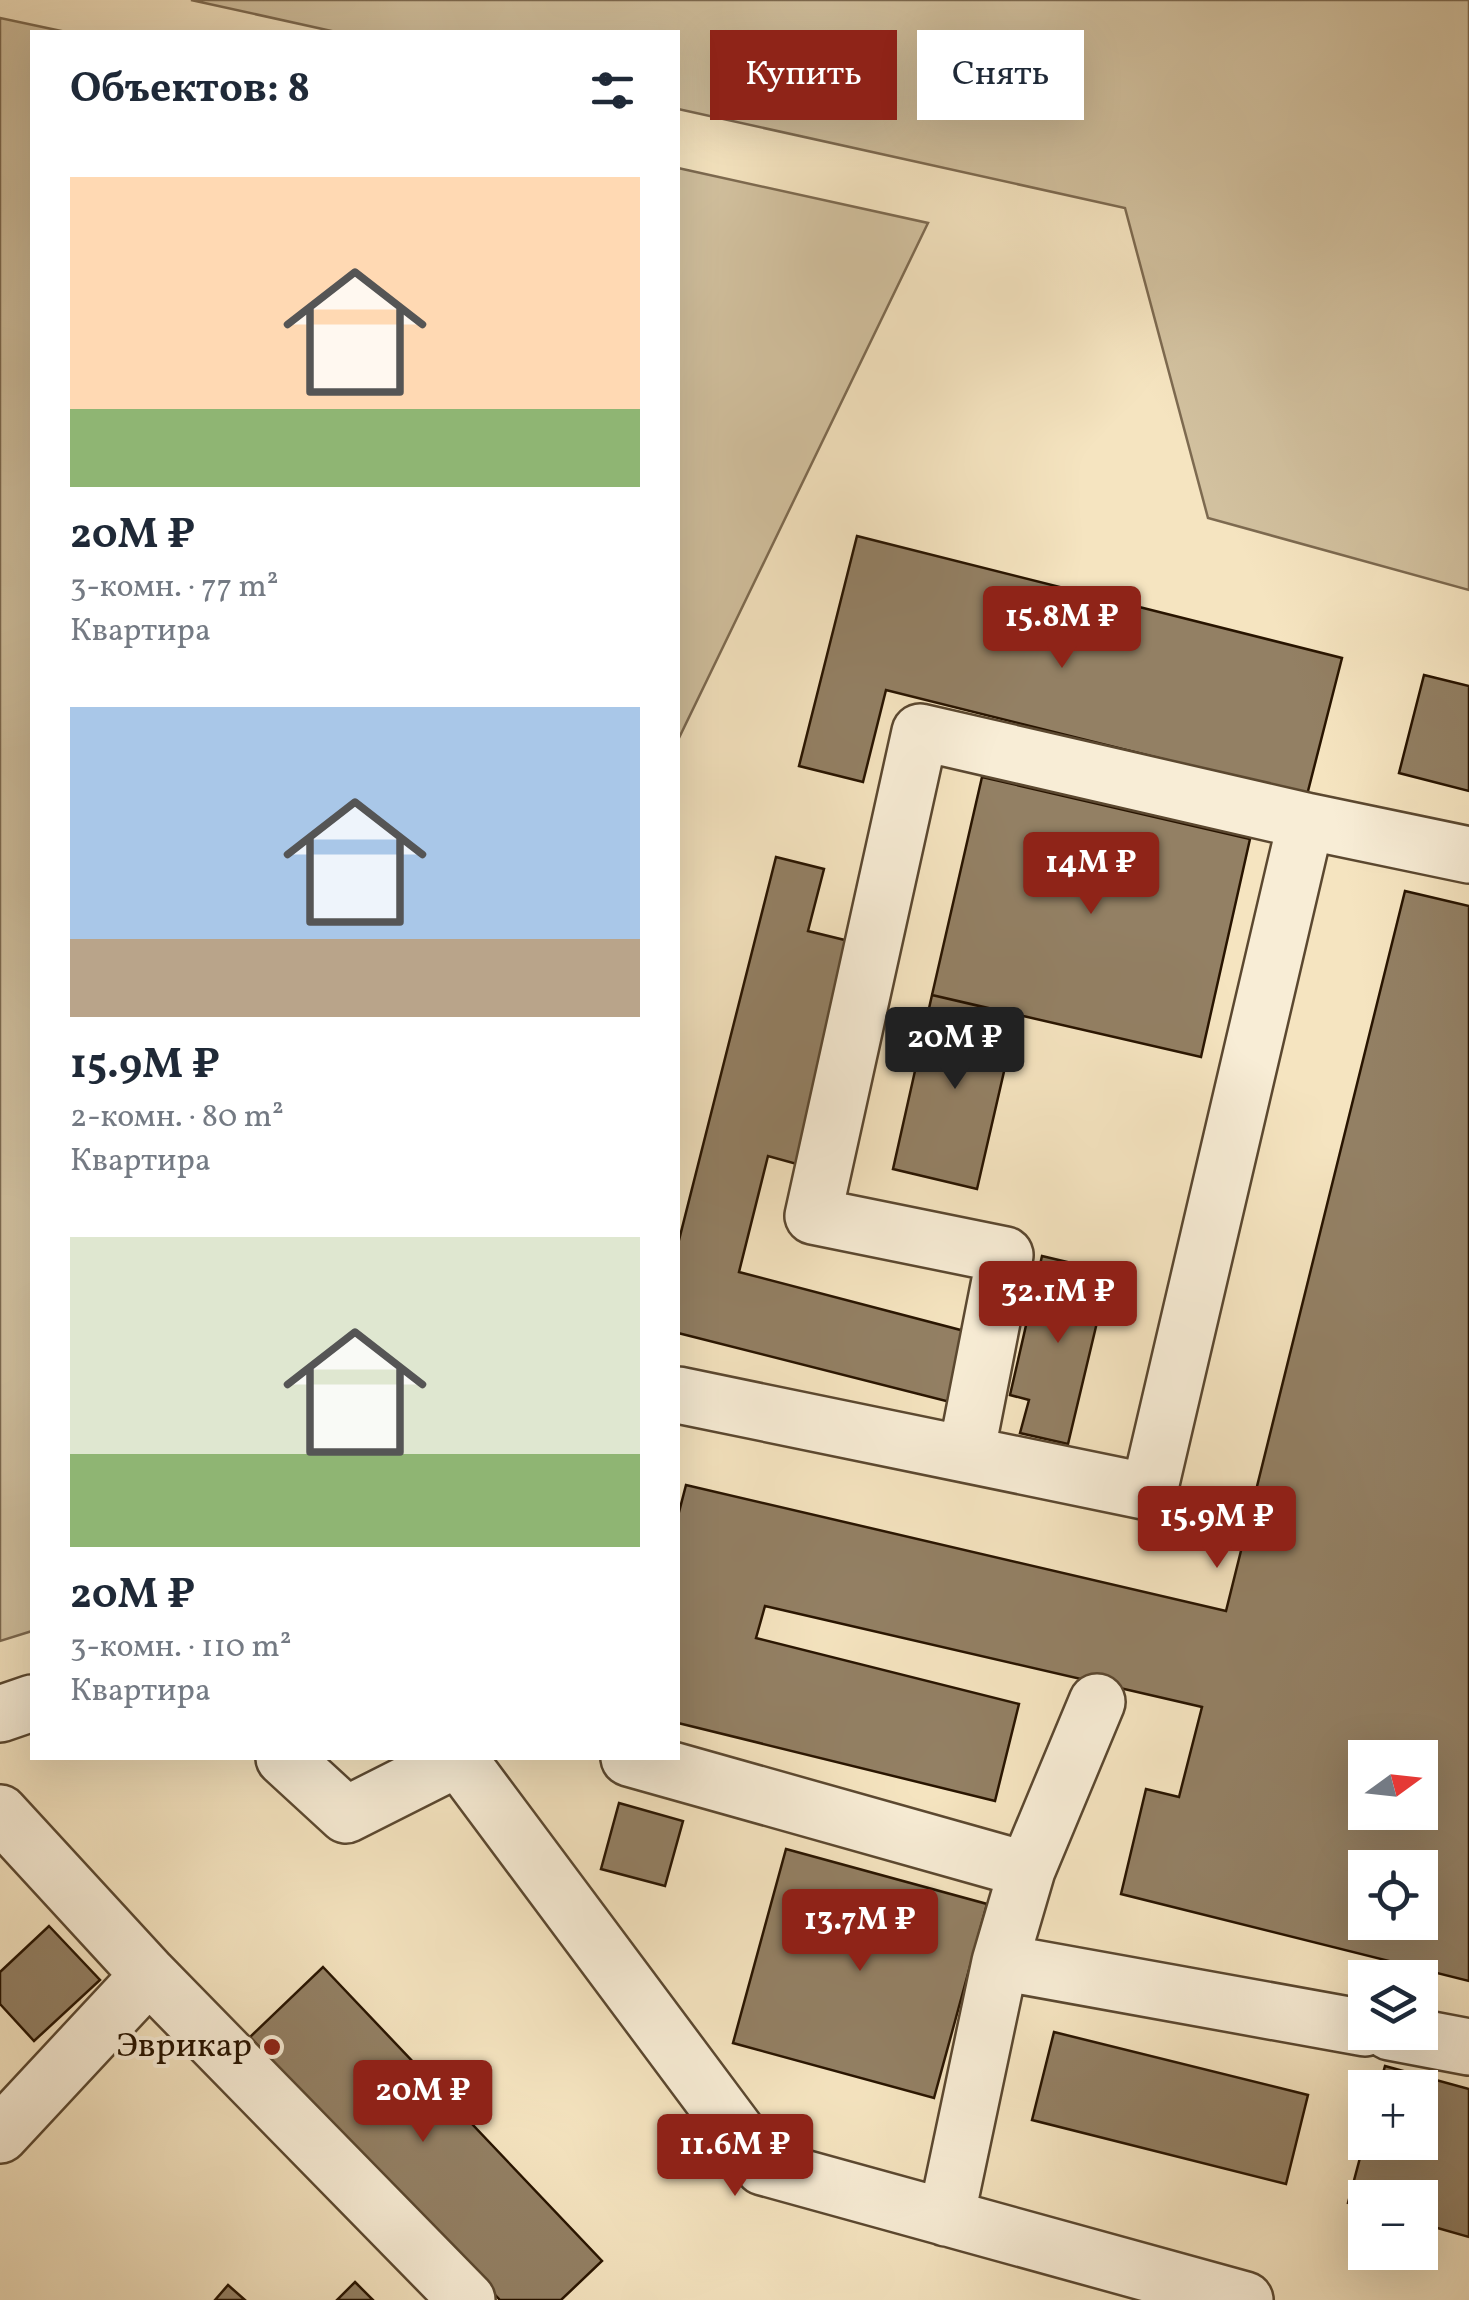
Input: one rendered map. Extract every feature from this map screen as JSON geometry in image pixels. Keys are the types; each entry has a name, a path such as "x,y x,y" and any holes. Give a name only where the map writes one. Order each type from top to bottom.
{"street":[{"path":"966,1454 1005,1255 814,1216 920,732 1469,855"},
{"path":"680,1395 1149,1492 1306,821"},
{"path":"946,2218 1000,1962 1026,1870 1097,1702"},
{"path":"0,1714 30,1705"},
{"path":"286,1760 346,1816 454,1760"},
{"path":"459,1760 763,2167 1245,2300"},
{"path":"636,1760 1026,1870"},
{"path":"0,1813 149,1975 467,2300"},
{"path":"1000,1962 1348,2025"},
{"path":"0,2135 149,1975"},
{"path":"1438,2041 1469,2047"}],"shaded area":[{"path":"191,0 1469,0 1469,590 1208,518 1125,208 728,120 897,120 897,30 710,30 710,116 680,109 680,30 327,30"},
{"path":"0,18 57,30 30,30 30,1632 0,1641"},
{"path":"680,168 928,223 680,736"}],"building":[{"path":"857,536 1342,658 1307,795 886,690 863,782 799,766"},
{"path":"1424,675 1469,686 1469,791 1399,773"},
{"path":"982,777 1250,839 1201,1057 932,995"},
{"path":"776,857 824,869 808,931 861,944 804,1166 768,1156 739,1272 972,1333 954,1403 680,1334 680,1236"},
{"path":"1405,891 1469,906 1469,1981 1438,1973 1438,1960 1385,1960 1121,1894 1146,1789 1179,1797 1202,1707 765,1606 756,1638 1019,1704 995,1801 680,1723 680,1508 686,1485 1226,1611"},
{"path":"932,995 1017,1015 977,1189 893,1169"},
{"path":"1042,1256 1109,1272 1068,1444 1020,1433 1029,1400 1010,1395"},
{"path":"619,1803 683,1821 665,1886 601,1869"},
{"path":"786,1849 987,1904 934,2098 733,2043"},
{"path":"49,1926 100,1980 34,2041 0,2004 0,1972"},
{"path":"323,1967 602,2261 561,2300 500,2300 250,2037"},
{"path":"1054,2032 1308,2095 1286,2184 1032,2120"},
{"path":"1438,2081 1469,2089 1469,2237 1438,2228 1438,2180 1354,2180 1359,2160 1438,2160"},
{"path":"355,2282 373,2300 337,2300"},
{"path":"228,2285 245,2300 215,2300"}],"place":[{"name":"Эврикар","path":"272,2047"}]}
